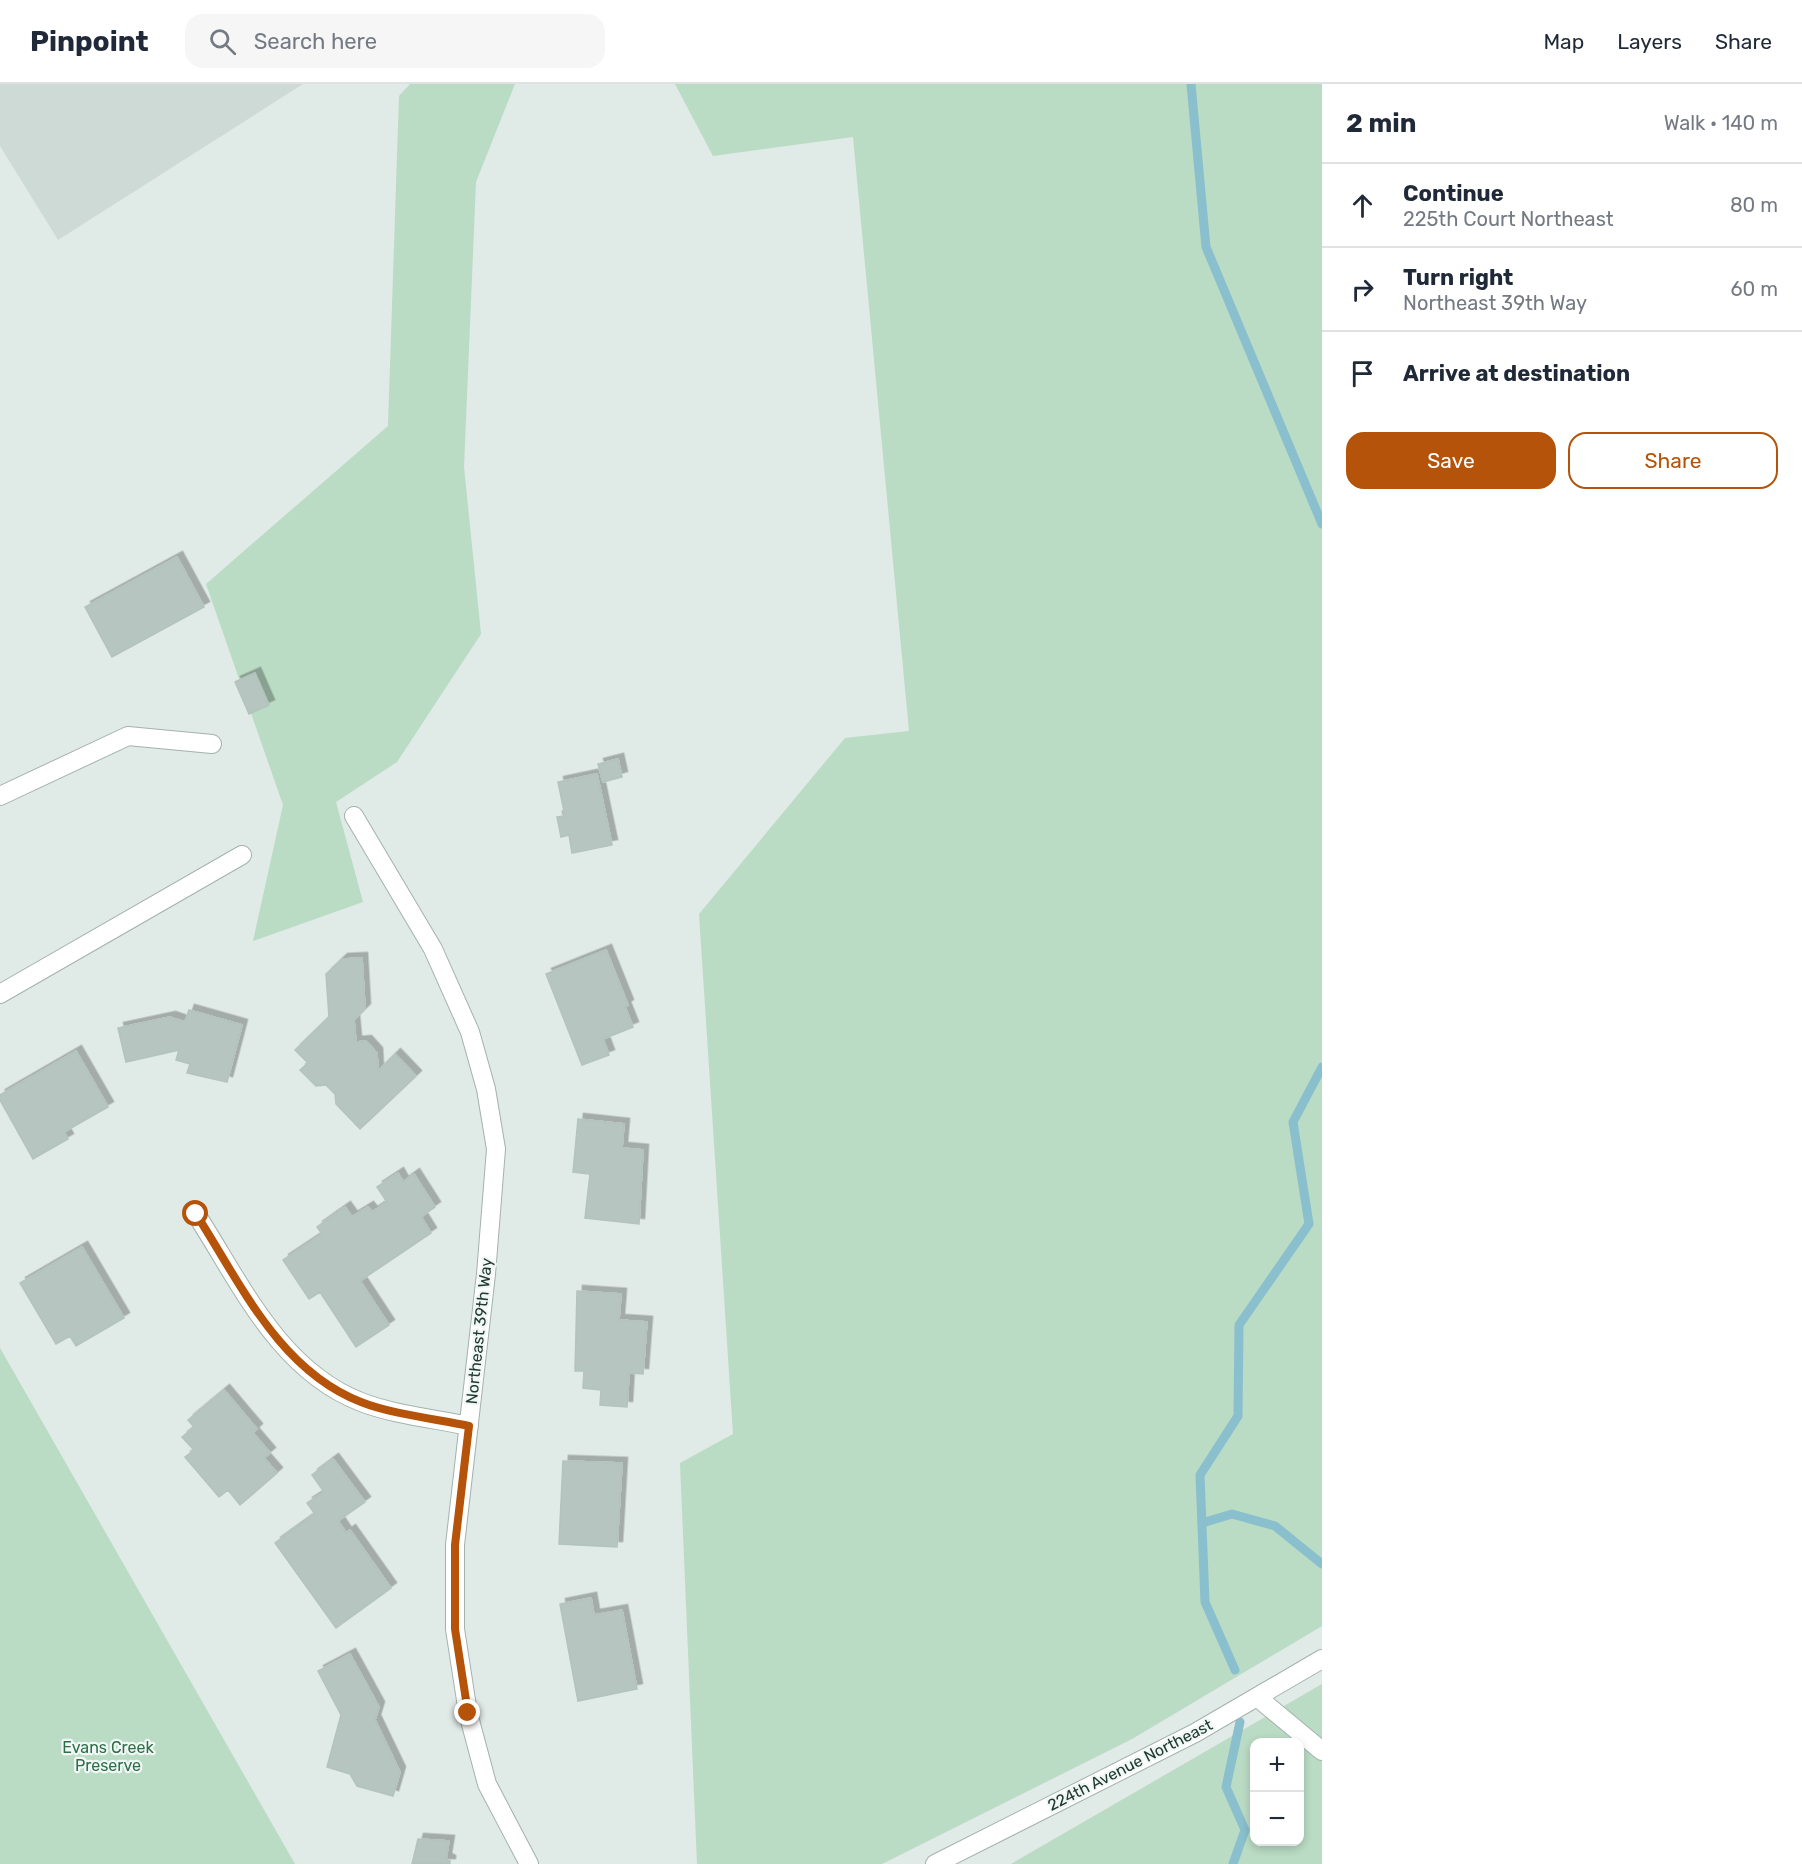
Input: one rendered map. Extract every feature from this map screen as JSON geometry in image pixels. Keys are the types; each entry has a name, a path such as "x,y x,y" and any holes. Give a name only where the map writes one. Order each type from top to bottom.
{"street":[{"path":"4,788 128,736 212,744"},
{"name":"Northeast 39th Way","path":"354,816 433,949 470,1032 486,1089 496,1149 486,1274 455,1545 455,1629 468,1713 487,1784 529,1864"},
{"path":"0,994 242,855"},
{"path":"196,1214 273,1335 303,1368 334,1389 363,1403 469,1426"},
{"name":"224th Avenue Northeast","path":"935,1864 1195,1733 1322,1659"},
{"path":"1257,1697 1322,1751"}],"shaded area":[{"path":"0,84 303,84 58,240 0,146"}],"green space":[{"path":"410,84 515,84 476,182 464,467 481,634 397,762 336,802 363,902 253,941 283,805 206,584 388,426 399,96"},
{"path":"675,84 1322,84 1322,1626 1132,1739 882,1864 697,1864 680,1463 733,1434 699,914 845,738 909,731 853,137 713,156"},
{"name":"Evans Creek Preserve","path":"0,1348 295,1864 0,1864"},
{"path":"1322,1684 1322,1864 1011,1864"}],"building":[{"path":"177,557 204,607 112,657 85,607"},
{"path":"255,673 269,705 249,714 235,682"},
{"path":"618,759 622,777 603,782 598,764"},
{"path":"597,774 612,845 572,853 569,835 561,837 557,817 565,816 558,782"},
{"path":"606,950 628,1005 625,1007 633,1027 603,1039 609,1055 582,1065 546,974"},
{"path":"362,958 365,1009 354,1020 356,1042 366,1041 377,1053 378,1071 395,1054 416,1076 360,1129 336,1104 335,1094 326,1085 316,1086 300,1070 308,1063 295,1050 329,1017 326,974 342,959"},
{"path":"189,1010 242,1025 227,1082 187,1073 190,1064 176,1060 179,1050 126,1062 118,1028 170,1017 185,1022"},
{"path":"76,1051 108,1107 64,1132 68,1139 33,1159 0,1100 0,1095"},
{"path":"578,1119 624,1124 622,1148 643,1150 639,1224 585,1218 590,1174 573,1172"},
{"path":"398,1173 403,1182 414,1174 435,1207 421,1217 431,1233 360,1281 389,1325 356,1347 320,1292 309,1299 283,1260 322,1234 317,1227 345,1207 352,1217 368,1207 372,1212 387,1202 377,1187"},
{"path":"82,1247 124,1318 76,1346 70,1336 56,1344 20,1283"},
{"path":"577,1291 621,1294 619,1320 647,1322 643,1374 629,1373 627,1407 600,1405 601,1390 583,1388 584,1371 575,1371"},
{"path":"224,1390 257,1429 253,1433 270,1453 264,1458 277,1473 240,1505 228,1490 219,1497 185,1457 194,1450 182,1437 194,1427 188,1420"},
{"path":"333,1459 365,1502 338,1521 346,1533 350,1530 391,1588 336,1628 275,1543 315,1514 307,1503 324,1492 312,1475"},
{"path":"563,1461 622,1463 617,1547 559,1544"},
{"path":"591,1598 594,1615 622,1610 637,1689 578,1701 560,1604"},
{"path":"350,1654 379,1707 375,1720 400,1772 393,1796 357,1786 350,1774 327,1767 341,1715 318,1671"},
{"path":"418,1839 449,1841 446,1859 450,1861 450,1864 412,1864"}],"waterway":[{"path":"1191,84 1206,247 1322,524"},
{"path":"1235,1670 1205,1602 1200,1475 1238,1416 1239,1325 1309,1224 1293,1122 1322,1067"},
{"path":"1202,1523 1232,1514 1275,1526 1322,1564"},
{"path":"1233,1864 1245,1830 1226,1787 1240,1722"}],"route":[{"path":"196,1214 273,1335 303,1368 334,1389 363,1403 469,1426 455,1545 455,1629 468,1713"}]}
